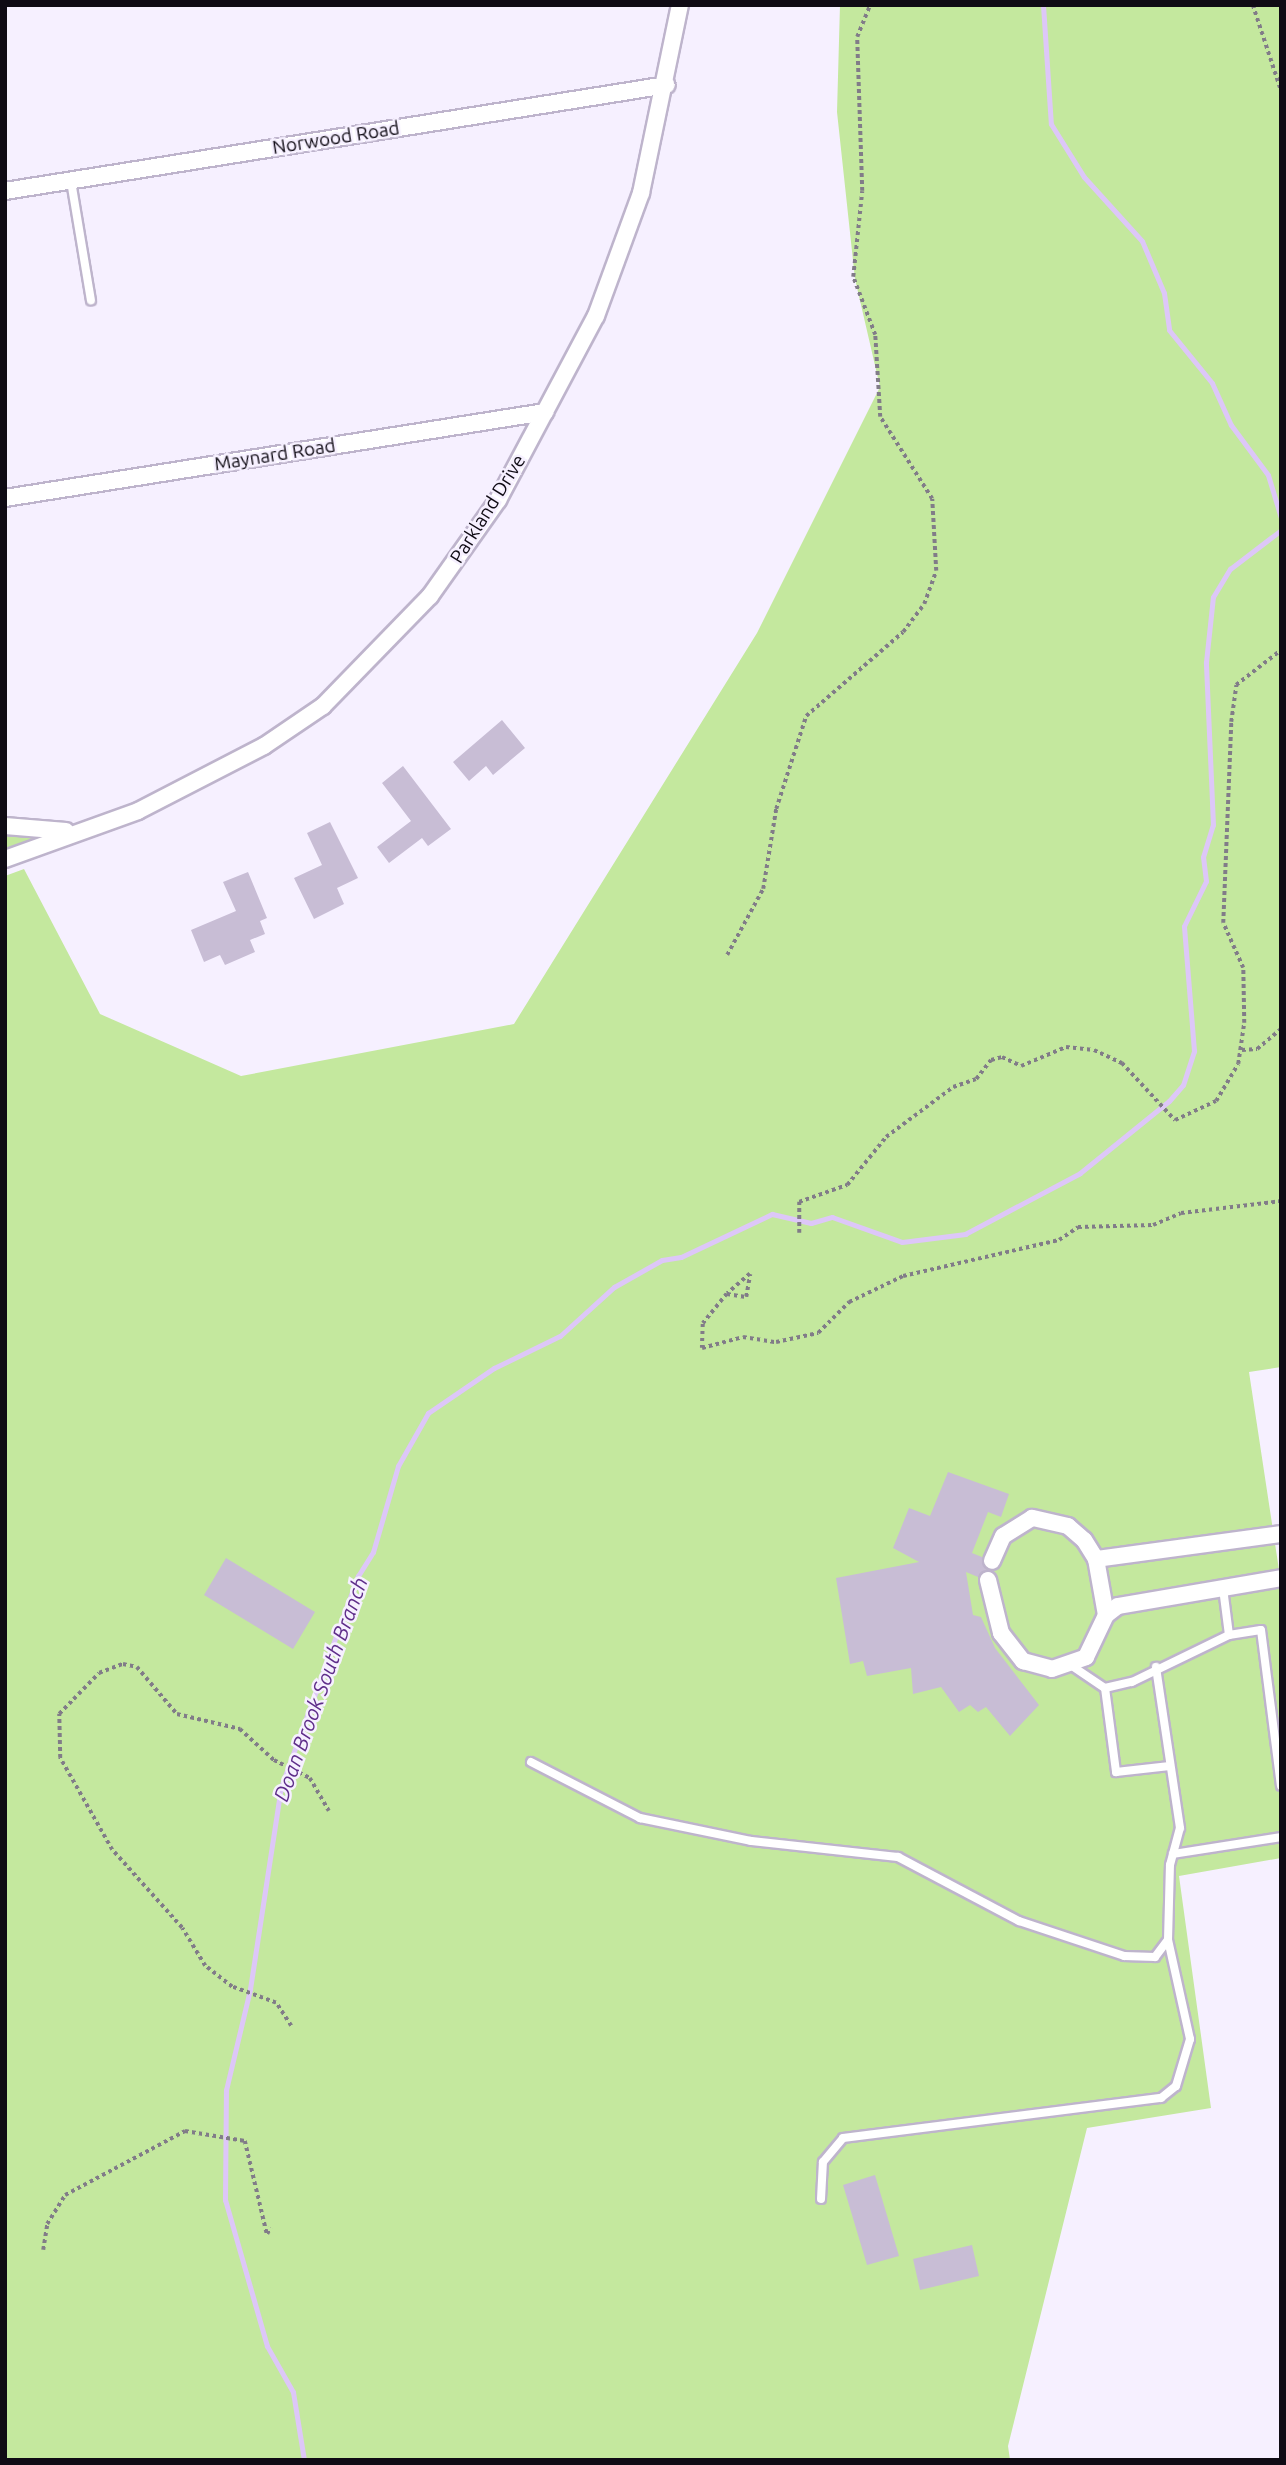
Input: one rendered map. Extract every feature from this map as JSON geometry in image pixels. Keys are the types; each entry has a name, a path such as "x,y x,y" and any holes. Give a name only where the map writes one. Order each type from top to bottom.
{"street":[{"name":"Parkland Drive","path":"5,859 69,831 197,785 323,706 372,662 467,547 545,412 616,268 667,85 680,5"},
{"name":"Norwood Road","path":"5,191 667,85"},
{"name":"Maynard Road","path":"5,498 545,412"},
{"name":"Parkland Drive","path":"5,826 69,831"},
{"path":"992,1561 1003,1536 1032,1518 1068,1526 1097,1559 1106,1615"},
{"path":"1097,1559 1281,1534"},
{"path":"988,1580 1010,1648 1040,1668 1072,1666 1086,1657 1106,1615 1118,1606 1281,1578"}],"lane":[{"path":"71,181 91,300"},
{"path":"1223,1588 1229,1635"},
{"path":"1105,1688 1229,1635 1261,1630 1281,1786"},
{"path":"1072,1666 1105,1688 1116,1772 1170,1766"},
{"path":"821,2199 823,2162 843,2138 1161,2098 1175,2086 1190,2039 1168,1940 1173,1854 1180,1828 1156,1667"},
{"path":"531,1762 640,1818 751,1841 898,1857 1019,1921 1124,1956 1155,1957 1168,1940"},
{"path":"1173,1854 1281,1837"}],"path":[{"path":"727,955 763,890 776,809 806,716 904,632 924,604 936,571 932,499 880,417 875,335 853,276 862,191 857,37 870,5"},
{"path":"1253,5 1281,90"},
{"path":"799,1233 799,1202 847,1185 887,1137 953,1087 976,1079 991,1060 1002,1057 1021,1066 1066,1047 1094,1050 1122,1063 1172,1116 1181,1121 1216,1101 1242,1050 1243,968 1223,923 1231,722 1236,685 1281,650"},
{"path":"1242,1050 1257,1049 1281,1029"},
{"path":"727,1294 746,1297 750,1274 727,1294 703,1324 702,1348 743,1337 776,1342 818,1333 849,1302 903,1276 1059,1240 1078,1227 1153,1225 1181,1213 1281,1201"},
{"path":"291,2026 275,2003 232,1987 205,1966 182,1928 112,1850 60,1758 60,1714 99,1673 123,1664 137,1667 177,1714 240,1729 274,1760 310,1777 329,1811"},
{"path":"43,2250 53,2212 79,2185 172,2134 206,2130 245,2141 267,2234 270,2228"}],"green space":[{"path":"840,5 1281,5 1281,1367 1249,1372 1281,1583 1281,1858 1179,1876 1211,2108 1087,2128 1008,2446 1010,2460 5,2460 5,876 24,869 100,1014 241,1076 514,1024 757,633 880,387 855,279 837,112"},
{"path":"5,826 69,831 5,859"}],"building":[{"path":"502,720 525,748 493,775 486,766 469,781 453,762"},
{"path":"403,766 451,829 428,846 422,838 389,863 377,847 411,821 382,783"},
{"path":"330,822 358,878 337,888 344,904 314,919 294,878 322,865 307,833"},
{"path":"248,872 267,918 260,921 265,934 250,940 255,952 225,965 220,955 204,962 191,930 236,911 223,882"},
{"path":"948,1472 1009,1494 1001,1517 988,1512 972,1553 982,1557 987,1570 978,1577 966,1572 973,1615 981,1617 995,1648 1039,1705 1010,1736 986,1707 978,1712 970,1705 959,1712 941,1687 913,1694 911,1668 867,1676 863,1661 850,1664 836,1578 919,1562 893,1548 909,1508 930,1516"},
{"path":"226,1558 315,1612 293,1649 204,1595"},
{"path":"875,2175 899,2256 867,2265 843,2185"},
{"path":"972,2245 979,2276 920,2290 913,2259"}],"waterway":[{"name":"Doan Brook South Branch","path":"1043,5 1051,124 1084,177 1142,241 1164,293 1169,330 1212,383 1231,425 1268,475 1281,518"},
{"name":"Doan Brook South Branch","path":"304,2460 293,2392 267,2346 225,2200 226,2090 250,1989 281,1787 358,1576 373,1552 398,1466 428,1413 494,1368 560,1336 614,1287 662,1260 681,1257 772,1214 811,1223 832,1217 902,1242 965,1234 1080,1173 1169,1101 1183,1085 1194,1051 1184,926 1206,881 1203,857 1213,825 1206,662 1213,597 1230,569 1281,530"}]}
